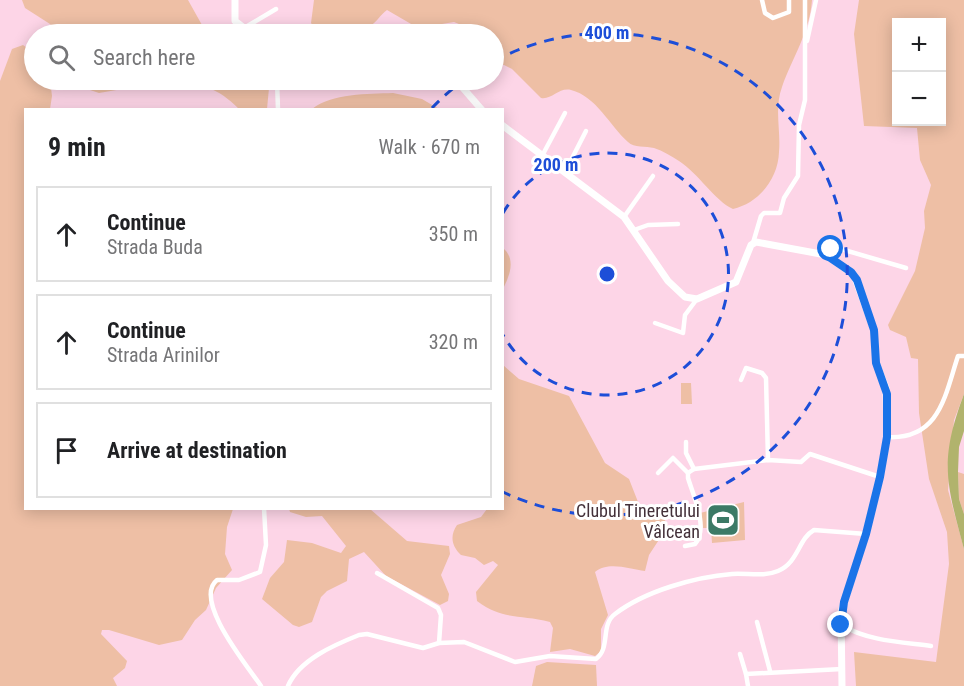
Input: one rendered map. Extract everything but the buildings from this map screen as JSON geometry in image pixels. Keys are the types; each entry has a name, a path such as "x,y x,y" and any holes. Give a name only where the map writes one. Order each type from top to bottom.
{"street":[{"path":"235,0 234,19 240,24"},
{"path":"762,0 765,13 772,18 789,12 789,0"},
{"path":"655,323 683,333 684,315 697,299 736,282 753,243 760,216 764,213 780,213 784,198 796,183 798,138 805,100 805,0"},
{"path":"805,54 816,0"},
{"path":"251,24 276,9"},
{"path":"277,90 278,108"},
{"path":"465,90 480,108"},
{"path":"542,156 565,113"},
{"path":"504,127 624,217 672,286 685,297 697,299"},
{"path":"565,172 586,132"},
{"path":"624,217 653,176"},
{"path":"634,230 648,225 678,224"},
{"path":"753,243 826,255 854,275 874,330 876,363 887,394 887,437 880,477 866,534 844,602 841,625 842,686"},
{"path":"826,255 834,248 906,268"},
{"path":"887,437 910,437 938,413 961,356"},
{"path":"741,380 746,368 762,373 766,378 768,460"},
{"path":"686,441 686,453 694,469"},
{"path":"688,473 694,469 768,460 798,462 813,454 880,477"},
{"path":"658,472 673,458 688,473 701,528 698,541 685,546"},
{"path":"261,686 220,626 211,599 212,588 218,580 239,580 260,572 266,536 264,510"},
{"path":"288,686 292,677 303,666 358,635 367,634 423,648 439,643 464,642 515,662 558,656 597,659 604,648 607,623 612,616 625,608 690,580 733,574 770,574 795,558 807,536 814,530 866,534"},
{"path":"377,573 438,608 441,615 439,643"},
{"path":"757,622 770,671"},
{"path":"841,625 854,632 870,636 932,646"},
{"path":"740,654 748,686"},
{"path":"746,674 842,669"}],"shaded area":[{"path":"22,0 188,0 201,24 50,24 25,8"},
{"path":"314,0 812,0 808,23 780,95 779,152 775,171 759,195 733,209 720,200 679,161 654,148 631,144 588,98 580,93 567,90 541,98 512,69 504,65 504,24 454,22 411,24 387,10 372,24 311,23"},
{"path":"859,0 964,0 964,394 954,420 948,490 964,549 964,686 856,686 854,652 936,662 949,564 947,532 929,479 919,413 918,359 911,358 906,337 890,330 888,325 915,271 925,228 924,211 931,185 920,160 917,128 864,126 854,34"},
{"path":"24,46 24,90 51,90 52,96 50,108 24,108 24,510 233,510 227,527 225,554 232,570 216,588 206,610 195,620 182,640 159,645 102,630 101,634 127,661 125,668 113,678 117,686 0,686 0,81 12,49"},
{"path":"90,90 116,90 99,93"},
{"path":"212,90 269,90 267,108 238,108"},
{"path":"393,93 422,99 437,108 314,108 340,97"},
{"path":"504,249 511,262 510,273 504,287"},
{"path":"504,366 519,379 569,396 605,463 629,479 640,507 660,515 668,526 649,555 645,571 613,566 595,572 608,615 601,629 601,651 595,656 570,649 550,652 553,628 550,622 496,612 477,601 476,592 498,565 493,561 484,565 475,558 461,555 453,544 453,537 457,525 481,517 486,510 504,510"},
{"path":"681,383 691,383 692,404 681,404"},
{"path":"964,394 964,431 959,447 958,472 959,499 964,514 964,549 949,488 948,455 956,417"},
{"path":"958,472 964,474 964,514 959,499"},
{"name":"Clubul Tineretului Vâlcean","path":"744,502 745,540 712,543 711,528 703,528 700,513"},
{"path":"289,510 371,510 407,541 449,546 450,554 441,575 449,594 448,601 440,605 386,576 364,552 349,559 347,581 327,591 321,597 312,622 299,627 293,625 262,599 270,578 284,562 287,540 312,543 341,553 346,546 322,516 306,517"},
{"path":"547,662 596,665 597,686 532,686 536,666"}],"place":[{"name":"Clubul Tineretului Vâlcean","path":"723,520"}],"route":[{"path":"831,249 826,255 851,272 857,280 874,330 876,363 887,394 887,437 877,494 841,612 841,625"}]}
